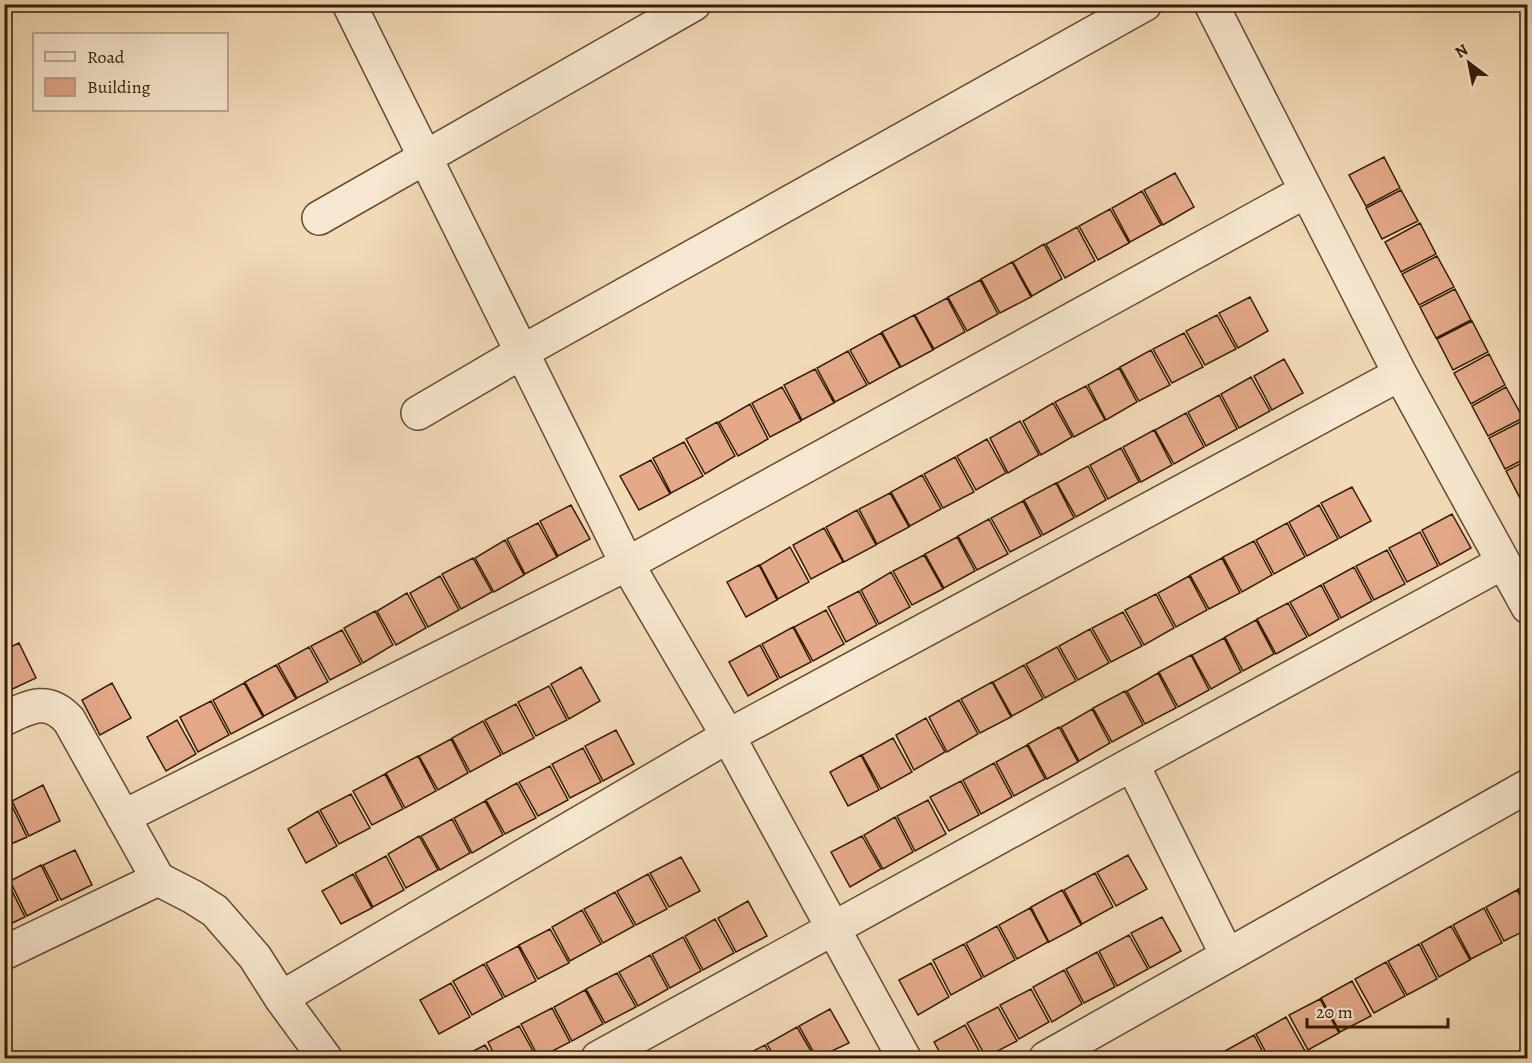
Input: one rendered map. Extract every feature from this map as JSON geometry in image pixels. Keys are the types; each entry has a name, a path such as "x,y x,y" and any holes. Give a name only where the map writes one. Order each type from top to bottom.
{"street":[{"path":"350,4 627,564 728,736 904,1059"},
{"path":"319,218 694,4"},
{"path":"418,413 522,352 1145,4"},
{"path":"1211,4 1400,374 1527,607"},
{"path":"123,817 627,564 1306,191"},
{"path":"281,998 728,736 1400,374"},
{"path":"598,1059 1132,764 1503,563"},
{"path":"4,719 37,705 46,705 63,713 158,879 216,911 255,957 325,1059"},
{"path":"1132,764 1227,955"},
{"path":"1046,1059 1527,786"},
{"path":"4,953 158,879"}],"building":[{"path":"1384,157 1400,188 1366,206 1349,175"},
{"path":"1175,173 1194,207 1163,225 1144,190"},
{"path":"1401,190 1418,221 1382,239 1366,208"},
{"path":"1142,191 1161,225 1130,242 1112,208"},
{"path":"1110,209 1129,243 1098,260 1079,226"},
{"path":"1420,223 1436,254 1401,272 1385,242"},
{"path":"1077,227 1095,261 1065,278 1046,244"},
{"path":"1044,244 1062,279 1032,296 1013,262"},
{"path":"1437,256 1454,287 1419,305 1402,274"},
{"path":"1012,262 1031,297 1000,313 981,279"},
{"path":"980,280 998,314 967,331 948,297"},
{"path":"1455,289 1471,320 1436,338 1420,307"},
{"path":"1250,297 1268,331 1238,348 1219,313"},
{"path":"947,298 965,332 934,349 915,315"},
{"path":"914,315 933,350 901,367 882,332"},
{"path":"1217,315 1236,349 1205,365 1186,331"},
{"path":"1472,321 1488,352 1453,370 1437,339"},
{"path":"881,333 900,367 869,384 850,350"},
{"path":"1184,333 1203,367 1172,383 1153,349"},
{"path":"1151,350 1170,385 1139,401 1120,367"},
{"path":"848,351 867,385 835,402 817,368"},
{"path":"1489,354 1505,385 1471,404 1454,373"},
{"path":"1284,359 1303,393 1272,410 1254,376"},
{"path":"1119,368 1137,402 1106,420 1088,385"},
{"path":"815,369 834,403 802,420 784,385"},
{"path":"1251,377 1270,411 1239,428 1221,394"},
{"path":"1086,386 1105,420 1074,437 1055,402"},
{"path":"782,387 801,421 770,437 752,403"},
{"path":"1506,387 1523,418 1488,436 1472,406"},
{"path":"1219,395 1237,429 1206,446 1188,412"},
{"path":"1053,403 1072,437 1041,455 1023,421"},
{"path":"750,404 768,439 738,456 719,422"},
{"path":"1186,413 1204,447 1174,464 1155,430"},
{"path":"1524,420 1528,427 1528,457 1505,469 1489,438"},
{"path":"1020,421 1039,455 1008,473 990,438"},
{"path":"717,422 735,456 705,474 686,439"},
{"path":"1154,430 1172,465 1141,482 1123,447"},
{"path":"987,439 1006,473 976,490 957,456"},
{"path":"684,442 703,476 671,493 653,458"},
{"path":"1121,448 1139,482 1108,499 1090,465"},
{"path":"955,457 974,492 943,508 924,474"},
{"path":"651,460 670,494 639,510 620,476"},
{"path":"1528,460 1528,500 1522,502 1506,471"},
{"path":"1088,466 1106,500 1076,517 1057,483"},
{"path":"922,475 941,509 910,526 891,492"},
{"path":"1056,483 1074,518 1043,535 1024,500"},
{"path":"1352,487 1371,521 1340,538 1321,503"},
{"path":"890,493 909,527 877,544 859,509"},
{"path":"1023,501 1041,536 1010,552 991,518"},
{"path":"571,505 590,539 558,556 540,521"},
{"path":"1319,505 1338,539 1307,556 1289,522"},
{"path":"857,510 876,545 844,562 826,527"},
{"path":"1452,514 1471,548 1440,565 1422,530"},
{"path":"989,519 1008,554 977,570 958,536"},
{"path":"538,523 557,557 525,574 507,539"},
{"path":"1287,523 1305,557 1274,574 1256,540"},
{"path":"824,528 843,562 811,579 793,545"},
{"path":"1420,532 1438,566 1407,582 1389,548"},
{"path":"957,537 975,571 944,588 925,554"},
{"path":"505,540 524,575 494,592 475,558"},
{"path":"1254,541 1272,575 1242,592 1223,557"},
{"path":"790,547 809,582 778,599 760,565"},
{"path":"1387,550 1405,584 1374,600 1356,566"},
{"path":"924,555 943,589 912,605 893,571"},
{"path":"473,558 492,592 461,609 442,574"},
{"path":"1222,558 1240,593 1209,609 1190,575"},
{"path":"759,565 777,600 746,617 727,582"},
{"path":"1354,567 1372,601 1341,618 1323,584"},
{"path":"891,572 910,607 879,624 861,590"},
{"path":"440,576 459,610 428,627 410,593"},
{"path":"1189,576 1207,610 1176,627 1158,593"},
{"path":"1321,585 1339,619 1309,636 1290,602"},
{"path":"859,591 877,625 846,642 828,607"},
{"path":"407,593 426,628 396,645 377,611"},
{"path":"1156,594 1174,628 1144,645 1125,610"},
{"path":"1288,603 1307,637 1276,654 1257,619"},
{"path":"826,610 844,644 813,661 794,627"},
{"path":"375,611 393,645 363,663 344,628"},
{"path":"1123,612 1142,646 1111,662 1092,628"},
{"path":"1256,620 1274,654 1243,671 1225,637"},
{"path":"793,627 811,662 780,678 762,644"},
{"path":"1090,629 1109,663 1078,680 1059,646"},
{"path":"342,630 361,664 330,680 311,646"},
{"path":"1224,638 1241,672 1211,689 1192,655"},
{"path":"19,643 36,678 4,693 4,650"},
{"path":"760,645 778,679 748,696 729,662"},
{"path":"309,647 328,682 297,698 278,664"},
{"path":"1057,647 1076,681 1045,698 1026,664"},
{"path":"1191,655 1209,690 1178,707 1159,672"},
{"path":"276,665 296,699 264,716 245,682"},
{"path":"1024,665 1043,699 1012,716 993,682"},
{"path":"581,667 600,701 569,719 551,684"},
{"path":"1158,673 1176,708 1145,724 1127,691"},
{"path":"992,682 1011,717 980,733 961,699"},
{"path":"112,683 131,718 100,735 82,700"},
{"path":"244,683 263,717 231,734 213,700"},
{"path":"549,686 567,720 536,736 518,702"},
{"path":"1125,691 1143,725 1112,742 1093,708"},
{"path":"959,700 978,734 947,752 929,717"},
{"path":"211,701 229,735 198,752 180,717"},
{"path":"516,704 534,738 503,754 485,720"},
{"path":"1092,709 1110,743 1079,761 1061,727"},
{"path":"926,718 945,752 914,770 896,735"},
{"path":"177,720 196,754 166,771 147,737"},
{"path":"483,721 501,755 470,772 452,738"},
{"path":"1059,727 1078,762 1047,779 1028,744"},
{"path":"616,730 634,764 603,781 585,746"},
{"path":"893,738 912,772 881,789 862,755"},
{"path":"451,739 468,773 438,790 419,756"},
{"path":"1027,745 1045,779 1014,796 996,762"},
{"path":"583,748 601,782 570,798 552,764"},
{"path":"861,755 879,790 848,806 830,772"},
{"path":"418,756 436,791 405,808 386,773"},
{"path":"994,763 1012,797 981,814 963,780"},
{"path":"550,766 568,800 538,816 519,782"},
{"path":"385,774 403,809 372,825 353,791"},
{"path":"961,781 979,815 949,831 930,797"},
{"path":"517,783 536,818 505,834 486,800"},
{"path":"43,785 60,821 29,836 12,801"},
{"path":"351,794 370,828 339,844 320,810"},
{"path":"928,800 946,834 915,851 897,816"},
{"path":"485,801 503,835 472,853 454,818"},
{"path":"10,802 27,837 4,847 4,804"},
{"path":"318,811 337,846 306,863 288,829"},
{"path":"895,817 913,852 883,869 864,835"},
{"path":"452,819 470,853 440,870 421,836"},
{"path":"419,836 438,870 406,888 388,854"},
{"path":"862,836 881,869 850,887 831,852"},
{"path":"75,850 92,885 61,900 43,865"},
{"path":"1128,855 1147,889 1116,906 1097,872"},
{"path":"386,856 404,890 373,907 355,873"},
{"path":"681,857 700,891 669,907 650,873"},
{"path":"41,865 58,900 27,916 10,881"},
{"path":"1095,873 1113,907 1082,924 1064,890"},
{"path":"353,874 372,908 341,924 322,891"},
{"path":"648,874 667,909 636,925 617,891"},
{"path":"8,883 25,917 4,927 4,884"},
{"path":"1528,885 1528,906 1518,889"},
{"path":"1062,890 1081,925 1049,942 1031,907"},
{"path":"1517,890 1528,910 1528,929 1504,941 1486,907"},
{"path":"615,892 634,926 603,943 584,909"},
{"path":"748,901 767,936 736,952 718,918"},
{"path":"1030,908 1048,942 1017,959 999,925"},
{"path":"1484,908 1502,943 1471,959 1453,925"},
{"path":"582,910 601,944 570,961 552,927"},
{"path":"1162,917 1181,951 1150,968 1131,933"},
{"path":"715,919 734,953 703,970 685,936"},
{"path":"997,926 1015,960 984,977 966,943"},
{"path":"1451,926 1470,960 1439,977 1421,943"},
{"path":"550,929 569,963 538,979 519,945"},
{"path":"1129,935 1148,969 1117,986 1099,951"},
{"path":"683,937 701,971 670,988 652,954"},
{"path":"964,944 982,978 951,995 933,960"},
{"path":"1419,944 1437,979 1407,995 1388,961"},
{"path":"518,946 536,981 505,997 486,963"},
{"path":"1097,952 1115,987 1084,1003 1066,969"},
{"path":"650,955 668,989 638,1006 619,972"},
{"path":"1386,962 1405,996 1374,1013 1355,979"},
{"path":"931,963 949,997 918,1015 899,980"},
{"path":"484,964 503,998 472,1015 453,981"},
{"path":"1064,970 1082,1004 1052,1022 1033,987"},
{"path":"617,973 636,1007 605,1023 586,989"},
{"path":"1352,981 1371,1016 1340,1032 1321,998"},
{"path":"451,983 470,1017 439,1034 420,1000"},
{"path":"1031,989 1049,1022 1019,1039 1000,1005"},
{"path":"585,990 603,1024 572,1041 554,1007"},
{"path":"1320,999 1339,1033 1308,1050 1289,1015"},
{"path":"998,1007 1017,1041 986,1057 967,1023"},
{"path":"552,1008 570,1042 539,1058 521,1024"},
{"path":"830,1009 849,1043 817,1058 799,1026"},
{"path":"1286,1017 1305,1051 1291,1058 1269,1058 1256,1034"},
{"path":"965,1025 983,1058 943,1058 934,1042"},
{"path":"519,1026 537,1058 496,1058 488,1042"},
{"path":"797,1027 815,1058 775,1058 767,1044"},
{"path":"1254,1035 1266,1058 1227,1058 1223,1052"},
{"path":"485,1045 493,1058 460,1058"},
{"path":"765,1045 772,1058 740,1058"},
{"path":"1221,1053 1224,1058 1210,1058"}]}
